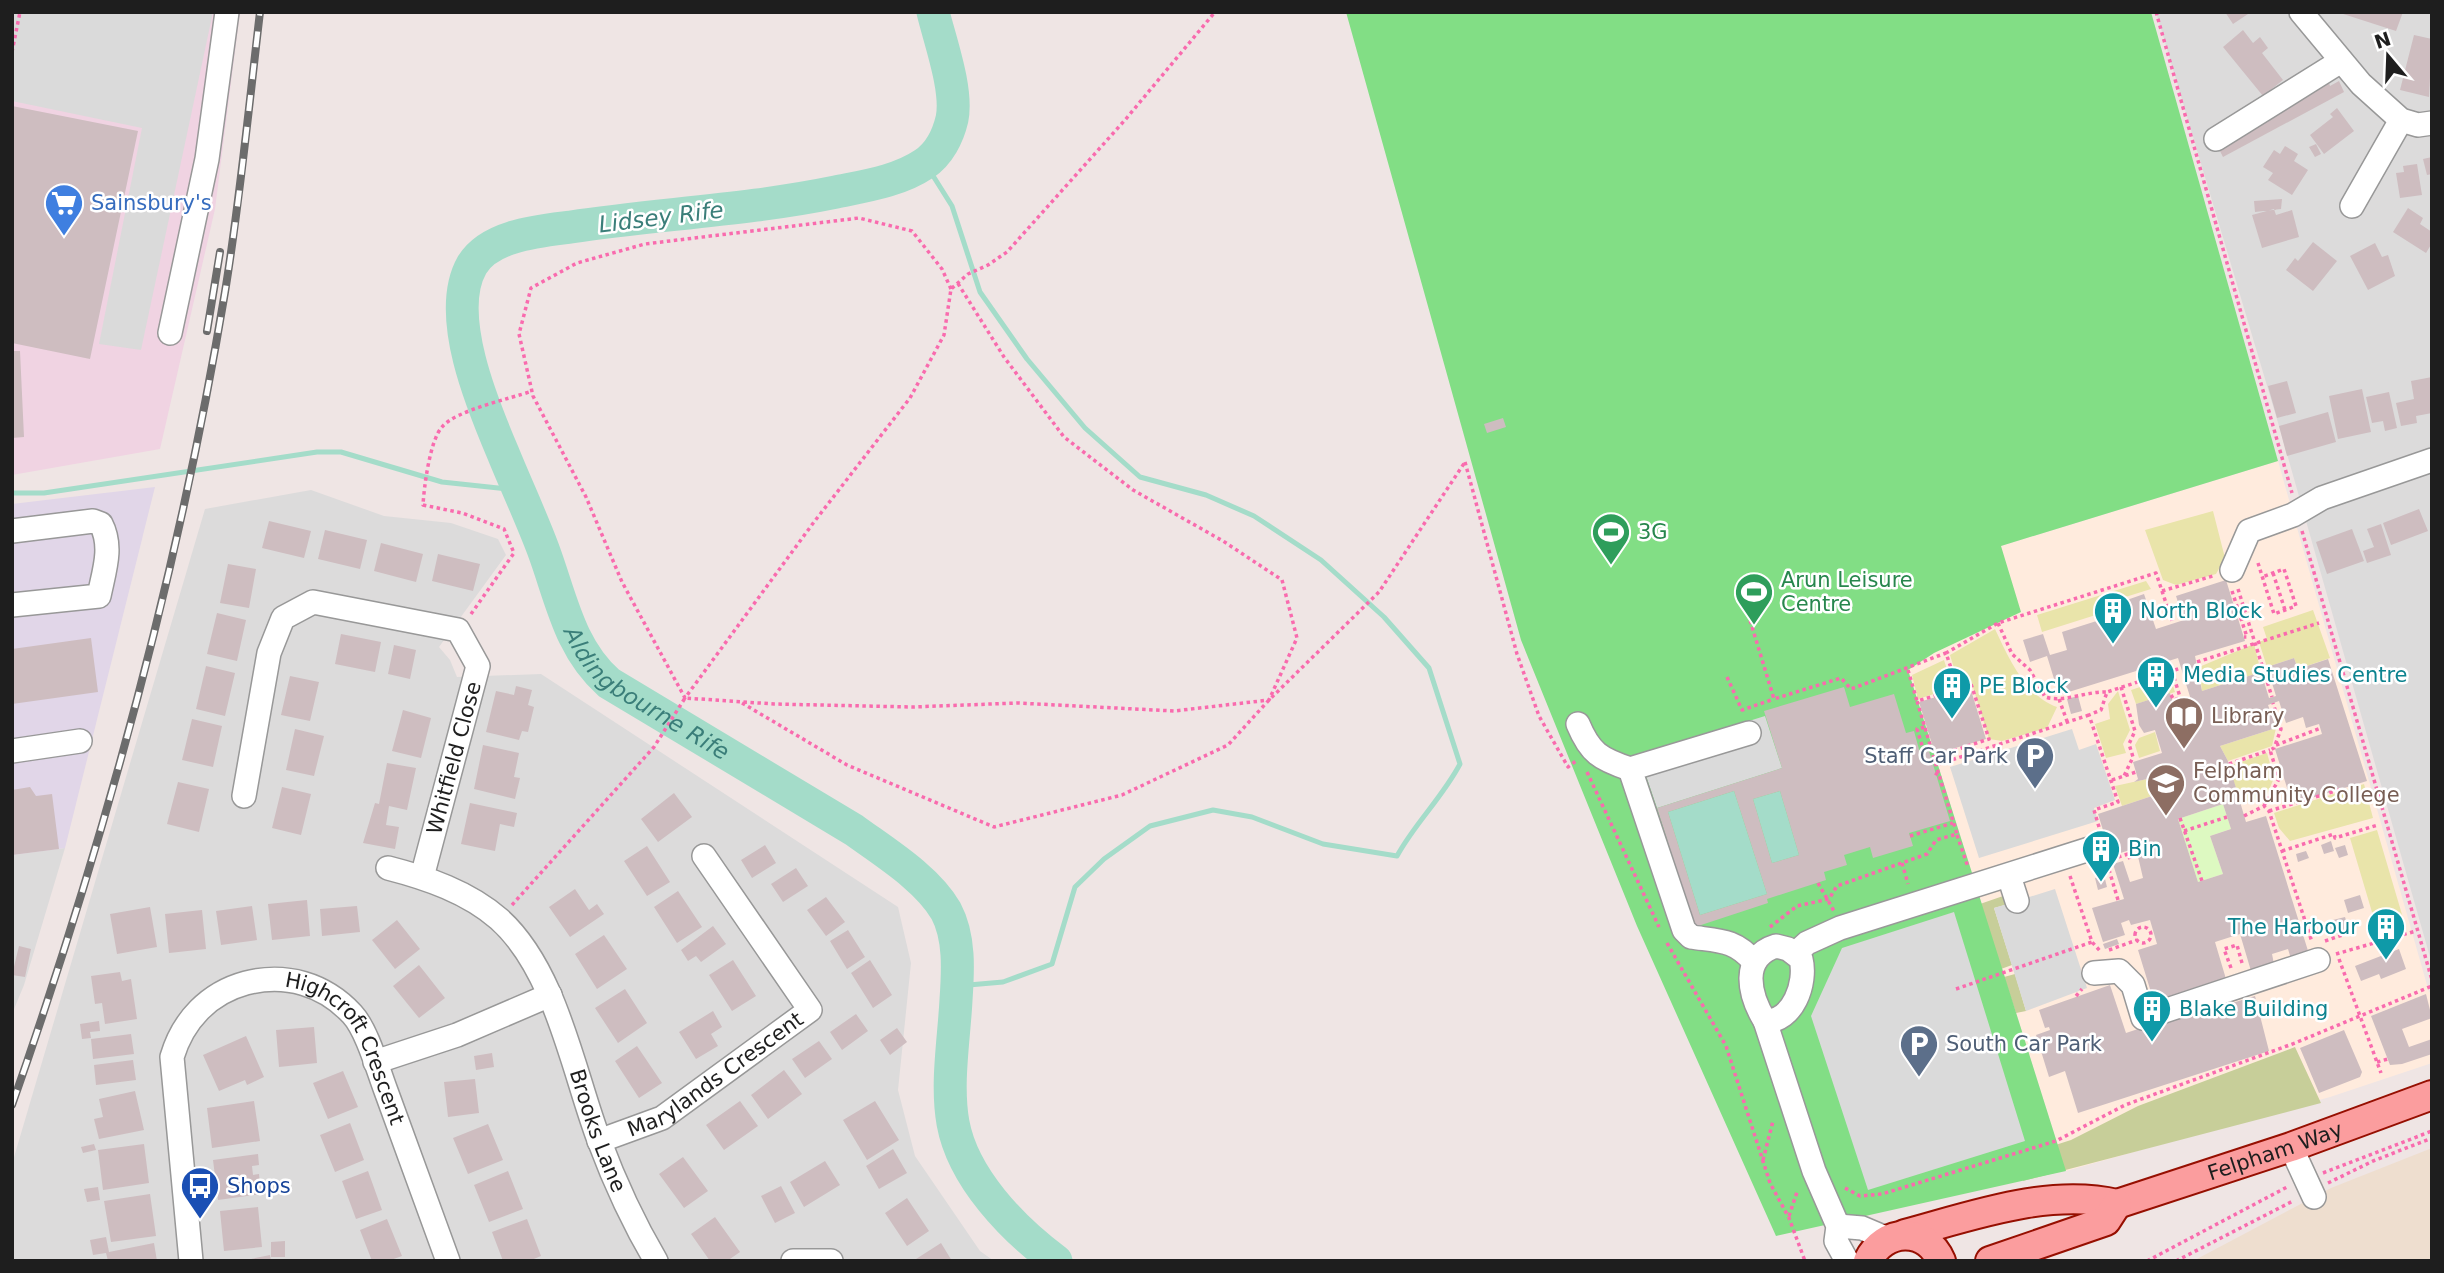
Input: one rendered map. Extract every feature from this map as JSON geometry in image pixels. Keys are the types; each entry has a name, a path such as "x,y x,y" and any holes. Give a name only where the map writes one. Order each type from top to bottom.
{"main road":[{"name":"Felpham Way","path":"1897,1236 2002,1208 2090,1198 2117,1204 2291,1147 2432,1095"},
{"name":"Felpham Way","path":"1990,1261 2106,1221 2117,1204"},
{"path":"1868,1261 1873,1251 1897,1236 1929,1243 1941,1261"}],"street":[{"path":"170,333 207,159 227,12"},
{"path":"2301,12 2341,61 2400,120 2418,125 2432,122"},
{"path":"2216,139 2341,61"},
{"path":"2352,206 2400,120"},
{"path":"2231,579 2249,530 2293,515 2322,498 2432,460"},
{"path":"12,531 93,521 100,524 107,535 108,552 99,596 12,605"},
{"path":"244,796 269,653 282,618 313,602 458,630"},
{"name":"Whitfield Close","path":"422,877 478,666 458,630"},
{"path":"1578,724 1588,748 1586,754 1630,769 1749,733"},
{"path":"12,751 80,741"},
{"path":"1630,769 1684,930 1691,937 1718,938 1733,943 1754,962"},
{"path":"1796,953 1807,943 1840,928 2009,876 2108,855"},
{"name":"Marylands Crescent","path":"600,1141 662,1118 810,1010 704,856"},
{"name":"Brooks Lane","path":"388,869 422,877 476,902 518,940 550,995 600,1141 632,1221 656,1261"},
{"path":"2009,876 2017,901"},
{"path":"1765,1021 1776,1021 1786,1015 1803,979 1803,966 1796,953 1776,946 1765,950 1754,962 1750,981 1814,1171 1838,1226 1836,1241 1847,1261"},
{"path":"2094,973 2119,971 2133,985 2143,1018 2243,985 2315,953"},
{"name":"Highcroft Crescent","path":"191,1261 172,1057 179,1035 200,1009 223,989 281,978 321,989 354,1016 375,1062 448,1261"},
{"path":"375,1062 457,1035 550,995"},
{"path":"2291,1147 2314,1197"},
{"path":"1838,1226 1897,1236"},
{"path":"793,1261 831,1261"}],"path":[{"path":"12,52 20,12"},
{"path":"499,920 654,747 685,698 910,398 944,335 951,289 968,274 1007,252 1125,120 1215,12"},
{"path":"2156,12 2292,492"},
{"path":"685,698 622,582 586,497 532,391 519,334 531,288 576,263 645,244 859,218 912,231 942,269 951,289"},
{"path":"957,282 1004,357 1063,437 1133,490 1223,541 1282,580 1297,638 1269,700"},
{"path":"458,630 514,553 504,529 462,513 423,506 429,465 440,428 455,416 532,391"},
{"path":"740,702 847,765 994,827 1122,795 1228,745 1269,700 1355,619 1379,592 1465,462 1490,564 1539,716 1568,767 1586,754 1675,961 1726,1046 1770,1184 1788,1218 1804,1259"},
{"path":"2249,530 2262,577 2274,614 2296,606 2284,569 2262,577"},
{"path":"2304,537 2432,979"},
{"path":"1727,677 1742,710 1841,678 1851,689 1908,670 1946,653 1998,623 2156,573 2173,624"},
{"path":"2273,573 2285,610"},
{"path":"2162,591 2231,579"},
{"path":"2231,579 2247,636 2244,637"},
{"path":"2231,579 2255,641 2272,697"},
{"path":"1746,607 1774,699"},
{"path":"1998,623 2012,654 2030,670 2045,697 2059,699 2107,692 2181,668"},
{"path":"2197,662 2255,641 2319,623"},
{"path":"1946,653 1958,689"},
{"path":"1908,670 1937,774 1970,874"},
{"path":"2172,671 2185,720"},
{"path":"1917,701 1971,684 1989,739 1934,757"},
{"path":"2121,687 2135,721 2135,731 2129,744 2133,757 2124,776"},
{"path":"1936,765 2067,724 2101,710 2107,692"},
{"path":"2171,695 2174,700 2180,698"},
{"path":"685,698 912,707 1018,703 1174,711 1269,700"},
{"path":"2059,699 2067,724"},
{"path":"2273,703 2281,729 2276,745"},
{"path":"2185,713 2194,710"},
{"path":"2089,715 2118,802"},
{"path":"1924,752 1917,729 1925,726"},
{"path":"2229,764 2321,728"},
{"path":"1967,746 1972,753"},
{"path":"2244,816 2264,806 2279,779 2270,750"},
{"path":"2111,780 2136,772"},
{"path":"2269,811 2342,789"},
{"path":"2264,806 2269,811 2284,866 2315,953 2351,932"},
{"path":"2184,831 2227,817"},
{"path":"2180,818 2202,881"},
{"path":"1910,836 1953,823"},
{"path":"2282,851 2334,834 2335,838 2378,825"},
{"path":"1765,930 1797,905 1829,899 1837,886 1927,853 1936,840 1957,834"},
{"path":"2118,900 2108,855 2128,854 2130,859"},
{"path":"1902,863 1911,892"},
{"path":"1818,883 1836,915"},
{"path":"2144,928 2145,921"},
{"path":"2121,946 2137,940 2143,943 2150,939 2150,932 2144,928"},
{"path":"2137,940 2136,932 2144,928"},
{"path":"2381,1073 2337,954 2416,931"},
{"path":"1956,989 2092,942"},
{"path":"2236,945 2243,985 2224,949 2236,945"},
{"path":"1838,1184 1860,1196 1882,1194 2038,1147 2125,1105 2304,1039 2432,986"},
{"path":"2304,1039 2306,1045"},
{"path":"2377,1062 2388,1059"},
{"path":"1763,1162 1773,1121"},
{"path":"1788,1218 1797,1192"}],"shaded area":[{"path":"12,12 240,12 215,209 160,449 12,475"},
{"path":"12,12 213,12 141,350 99,344 142,128 12,101"},
{"path":"2156,12 2432,12 2432,964 2279,426"},
{"name":"Felpham Community College","path":"2278,461 2429,992 2432,993 2432,1063 2330,1097 2066,1171 1908,670 1934,653 2001,546"},
{"path":"155,487 65,848 12,855 12,504"},
{"path":"311,490 384,516 451,523 498,539 506,555 439,647 450,660 457,677 541,674 898,907 911,963 898,1090 915,1156 980,1251 994,1261 12,1261 12,1164 205,509"},
{"path":"2213,511 2225,558 2216,574 2176,585 2163,580 2145,530"},
{"path":"2146,581 2151,589 2119,599 2121,607 2042,632 2037,615"},
{"path":"2313,610 2330,658 2298,669 2294,658 2267,667 2259,642 2267,639 2263,627"},
{"path":"1995,629 2019,675 2036,694 2057,707 2047,728 2002,741 1989,739 1972,684 1960,688 1950,655"},
{"path":"2254,644 2261,672 2202,691 2199,667"},
{"path":"1944,660 1953,688 1918,699 1912,675"},
{"path":"2170,677 2175,692 2136,704 2131,690"},
{"path":"2118,691 2130,730 2123,744 2126,753 2106,758 2095,724 2110,719 2108,704"},
{"path":"1765,716 1782,768 1657,808 1639,755"},
{"path":"2276,728 2272,746 2228,761 2220,746"},
{"name":"Staff Car Park","path":"2072,729 2079,750 2096,744 2115,800 2094,808 2098,821 1979,858 1950,767"},
{"path":"2155,732 2160,751 2139,758 2135,745 2139,738"},
{"path":"2267,753 2274,778 2266,797 2240,803 2229,766"},
{"path":"2147,779 2152,796 2122,806 2115,786"},
{"path":"2364,784 2373,818 2290,841 2279,828 2274,813"},
{"path":"1734,791 1767,894 1700,915 1668,812"},
{"path":"1780,791 1799,855 1772,863 1753,799"},
{"path":"2223,804 2231,829 2210,836 2223,874 2198,882 2178,819"},
{"path":"2377,830 2406,928 2404,929 2399,922 2377,929 2350,838"},
{"path":"65,848 24,985 12,1014 12,855"},
{"path":"2055,889 2087,988 2026,1011 1994,908"},
{"path":"2006,895 2009,904 1994,908 2012,965 2001,969 1980,904"},
{"name":"South Car Park","path":"1954,912 2025,1141 1868,1190 1811,1016 1842,948"},
{"path":"2015,974 2026,1011 2016,1013 2004,977"},
{"path":"2295,1047 2321,1103 2023,1181 2024,1155 2071,1140 2138,1106"},
{"path":"2432,1148 2432,1261 2193,1261 2331,1188"}],"green space":[{"name":"Arun Leisure Centre","path":"1346,12 2151,12 2278,461 2001,546 2021,612 1934,653 1908,670 2066,1171 1776,1236 1637,926 1521,640"}],"building":[{"path":"2225,12 2251,12 2233,24"},
{"path":"2337,12 2403,12 2396,31"},
{"path":"2243,30 2253,43 2260,37 2268,48 2262,53 2283,80 2263,96 2223,47"},
{"path":"2414,35 2432,39 2429,97 2400,90"},
{"path":"2339,81 2344,92 2223,157 2216,143 2329,83 2330,86"},
{"name":"Sainsbury's","path":"12,106 138,131 90,359 12,343"},
{"path":"2337,108 2354,131 2324,154 2310,135 2333,117 2330,114"},
{"path":"2316,144 2321,154 2315,157 2309,147"},
{"path":"2285,146 2298,154 2294,161 2308,170 2292,195 2268,180 2273,173 2263,167 2274,150 2280,154"},
{"path":"2432,157 2432,174 2427,175 2423,159"},
{"path":"2417,164 2422,195 2400,198 2396,173 2404,172 2403,166"},
{"path":"2282,199 2281,209 2255,212 2254,201"},
{"path":"2408,208 2423,218 2420,224 2432,232 2432,243 2426,253 2393,232"},
{"path":"2274,209 2276,215 2292,210 2299,237 2262,248 2252,215"},
{"path":"2313,242 2337,261 2313,291 2286,270 2295,258 2298,261"},
{"path":"2375,243 2382,257 2388,255 2395,276 2368,290 2350,256"},
{"path":"12,351 20,351 24,437 12,438"},
{"path":"2432,377 2432,413 2416,416 2417,423 2401,426 2396,403 2414,399 2411,381"},
{"path":"2287,381 2296,413 2277,418 2268,386"},
{"path":"2362,389 2371,432 2338,439 2329,396"},
{"path":"2389,392 2397,428 2385,431 2383,421 2372,423 2366,397"},
{"path":"2328,412 2336,442 2287,456 2279,426"},
{"path":"1503,418 1506,427 1487,433 1484,424"},
{"path":"2419,509 2428,531 2391,545 2383,523"},
{"path":"269,521 311,531 304,558 262,548"},
{"path":"2381,524 2391,555 2367,563 2363,551 2374,547 2367,529"},
{"path":"2352,529 2364,561 2327,574 2316,542"},
{"path":"325,530 367,540 360,569 318,559"},
{"path":"381,543 423,554 416,582 374,571"},
{"path":"438,554 480,564 473,591 432,581"},
{"path":"228,564 256,569 249,608 220,603"},
{"path":"2226,580 2245,641 2195,656 2202,691 2261,672 2269,698 2276,696 2267,667 2294,658 2298,669 2328,659 2367,781 2292,804 2275,749 2322,734 2319,724 2306,728 2303,717 2286,723 2279,701 2268,705 2276,728 2220,746 2228,761 2246,822 2266,816 2309,954 2291,959 2288,949 2272,954 2274,964 2251,971 2240,934 2215,942 2226,979 2154,1002 2138,950 2157,944 2150,920 2131,925 2129,920 2121,923 2125,935 2103,942 2092,908 2124,899 2113,864 2123,861 2130,882 2143,878 2136,848 2111,856 2098,814 2152,796 2147,779 2134,782 2138,779 2133,762 2162,753 2155,730 2144,733 2139,725 2136,704 2170,693 2179,721 2196,716 2178,658 2059,695 2047,656 2030,662 2023,640 2043,634 2050,655 2067,650 2062,632 2128,611 2124,601 2144,594 2156,629 2184,620 2176,596","holes":["2223,804 2231,829 2210,836 2223,874 2198,882 2178,819"]},
{"path":"217,613 246,620 237,661 207,654"},
{"path":"341,634 381,642 375,672 335,664"},
{"path":"91,638 98,692 12,704 12,649"},
{"path":"394,645 416,650 410,679 388,674"},
{"path":"206,666 235,673 225,716 196,709"},
{"path":"290,676 319,682 310,721 281,715"},
{"path":"516,686 532,690 528,705 534,707 528,732 522,731 519,740 486,732 496,691 514,695"},
{"path":"1844,687 1850,707 1894,694 1906,733 1914,731 1920,753 1929,751 1950,821 1909,833 1913,846 1873,858 1870,847 1844,855 1847,865 1824,872 1826,880 1695,927 1657,808 1782,768 1764,711","holes":["1734,791 1767,894 1700,915 1668,812","1780,791 1799,855 1772,863 1753,799"]},
{"name":"PE Block","path":"1970,687 1986,739 1935,754 1919,702"},
{"path":"2078,696 2082,711 2071,714 2067,699"},
{"path":"403,710 431,718 421,758 392,751"},
{"path":"192,719 222,726 213,767 182,760"},
{"path":"295,729 324,736 314,776 286,770"},
{"path":"483,745 519,753 514,777 520,778 515,799 474,789"},
{"path":"387,763 416,768 407,810 389,806 386,825 399,827 395,849 363,843 375,803 379,804"},
{"path":"178,782 209,789 199,832 167,824"},
{"path":"30,787 36,796 52,794 59,849 12,855 12,790"},
{"path":"282,787 311,794 301,835 272,828"},
{"path":"674,793 692,817 658,842 641,819"},
{"path":"470,803 517,813 514,827 500,824 495,851 461,844"},
{"path":"2331,841 2334,851 2324,854 2321,845"},
{"path":"765,845 776,863 752,878 741,860"},
{"path":"2345,845 2348,855 2339,858 2335,848"},
{"path":"647,846 670,882 647,896 624,861"},
{"path":"2306,851 2309,858 2298,862 2296,854"},
{"path":"796,868 808,886 783,902 771,884"},
{"name":"Bin","path":"2104,875 2107,887 2098,890 2095,878"},
{"path":"575,889 589,910 597,904 604,914 570,937 549,907"},
{"path":"678,891 702,927 677,943 654,907"},
{"path":"2360,895 2364,908 2348,913 2344,900"},
{"path":"826,897 845,922 826,936 807,910"},
{"path":"307,900 310,936 272,940 268,904"},
{"path":"252,906 257,940 221,945 216,911"},
{"path":"357,906 360,932 322,936 320,909"},
{"path":"150,907 157,947 117,954 110,914"},
{"path":"202,910 206,949 169,953 165,914"},
{"path":"2345,917 2349,930 2333,935 2329,921"},
{"path":"397,920 420,949 395,969 372,940"},
{"path":"713,926 726,944 701,962 696,956 688,961 681,950"},
{"path":"848,930 865,957 847,969 830,941"},
{"path":"604,935 627,969 597,989 575,954"},
{"path":"2117,939 2119,944 2105,949 2103,944"},
{"path":"19,946 31,949 25,977 12,975"},
{"name":"The Harbour","path":"2399,949 2406,969 2381,979 2379,974 2361,981 2355,966"},
{"path":"733,960 756,996 732,1011 709,975"},
{"path":"870,960 892,995 873,1008 851,973"},
{"path":"419,965 445,998 419,1018 393,986"},
{"path":"120,972 122,981 131,979 137,1019 105,1024 102,1003 95,1004 91,976"},
{"name":"Blake Building","path":"2110,985 2126,1033 2231,998 2232,1003 2255,996 2269,1051 2078,1113 2065,1071 2049,1077 2036,1035 2050,1030 2049,1027 2045,1028 2039,1010"},
{"path":"625,989 647,1023 618,1043 595,1008"},
{"path":"2426,994 2432,1018 2402,1029 2409,1047 2432,1039 2432,1054 2390,1065 2371,1016"},
{"path":"713,1011 722,1027 711,1034 718,1046 696,1059 679,1032"},
{"path":"856,1014 868,1031 842,1050 830,1032"},
{"path":"99,1021 100,1031 90,1032 91,1038 82,1039 80,1024"},
{"path":"314,1027 317,1063 279,1067 276,1030"},
{"path":"897,1028 907,1042 890,1055 880,1040"},
{"path":"2344,1030 2362,1072 2360,1077 2319,1093 2300,1048"},
{"path":"131,1034 134,1054 93,1059 91,1039"},
{"path":"246,1036 264,1077 247,1085 245,1080 219,1091 203,1055"},
{"path":"819,1041 832,1059 805,1078 792,1059"},
{"path":"637,1046 662,1083 639,1098 615,1061"},
{"path":"492,1053 494,1067 476,1070 474,1056"},
{"path":"133,1060 136,1080 96,1085 94,1065"},
{"path":"784,1070 802,1094 768,1119 751,1095"},
{"path":"343,1071 358,1107 328,1119 313,1083"},
{"path":"475,1079 479,1113 448,1117 444,1082"},
{"path":"135,1091 144,1130 99,1139 94,1119 103,1117 99,1099"},
{"path":"254,1101 260,1141 212,1148 207,1108"},
{"path":"740,1101 758,1126 724,1150 706,1125"},
{"path":"875,1101 899,1140 867,1160 843,1120"},
{"path":"350,1123 364,1160 335,1172 320,1135"},
{"path":"488,1124 503,1160 468,1174 453,1138"},
{"path":"94,1144 96,1150 83,1153 81,1147"},
{"path":"144,1144 149,1183 103,1190 98,1150"},
{"path":"893,1149 907,1173 879,1189 866,1166"},
{"path":"258,1154 259,1165 252,1166 253,1175 259,1174 261,1194 218,1200 213,1160"},
{"path":"683,1157 708,1191 684,1208 659,1174"},
{"path":"825,1161 840,1185 804,1207 790,1182"},
{"path":"368,1171 382,1210 356,1219 342,1181"},
{"path":"508,1171 523,1209 489,1222 474,1185"},
{"path":"781,1186 795,1213 775,1223 761,1196"},
{"path":"98,1187 100,1200 87,1202 84,1189"},
{"path":"150,1194 156,1236 111,1242 104,1201"},
{"path":"907,1198 929,1231 907,1246 885,1213"},
{"path":"258,1207 262,1247 224,1251 220,1211"},
{"path":"715,1217 740,1252 727,1261 710,1261 691,1234"},
{"path":"387,1219 402,1256 388,1261 372,1261 360,1230"},
{"path":"527,1219 541,1256 529,1261 503,1261 492,1232"},
{"path":"106,1237 109,1252 154,1243 157,1261 108,1261 106,1253 93,1255 90,1240"},
{"path":"285,1241 285,1257 271,1257 271,1242"},
{"path":"941,1243 952,1261 917,1261 916,1259"},
{"path":"270,1255 271,1261 246,1261 246,1260"}],"waterway":[{"name":"Aldingbourne Rife","path":"933,12 944,51 953,107 945,138 934,155 924,164 904,175 882,182 803,198 545,230 503,241 480,255 472,265 464,285 464,334 486,411 538,537 568,621 575,638 595,669 609,683 854,830 916,877 946,911 954,932 957,954 950,1093 953,1123 959,1143 967,1163 992,1201 1023,1234 1056,1261"},
{"path":"925,163 952,206 980,292 1027,359 1085,428 1140,477 1206,495 1254,516 1321,560 1384,617 1429,668 1460,764 1397,856 1323,844 1252,817 1213,810 1150,826 1104,859 1075,887 1052,964 1003,982 957,986"},
{"name":"Aldingbourne Rife","path":"12,493 44,493 317,452 341,452 442,482 516,490"}],"railway":[{"path":"12,1105 78,905 136,703 162,601 185,499 225,292 260,12"},
{"path":"207,331 220,252"}],"place":[{"name":"Sainsbury's","path":"64,237"},
{"name":"3G","path":"1611,566"},
{"name":"Arun Leisure Centre","path":"1754,626"},
{"name":"North Block","path":"2113,645"},
{"name":"Media Studies Centre","path":"2156,709"},
{"name":"PE Block","path":"1952,720"},
{"name":"Library","path":"2184,750"},
{"name":"Staff Car Park","path":"2035,790"},
{"name":"Felpham Community College","path":"2166,817"},
{"name":"Bin","path":"2101,883"},
{"name":"The Harbour","path":"2386,961"},
{"name":"Blake Building","path":"2152,1043"},
{"name":"South Car Park","path":"1919,1078"},
{"name":"Shops","path":"200,1220"}],"water label":[{"name":"Lidsey Rife","path":"661,217"}]}
